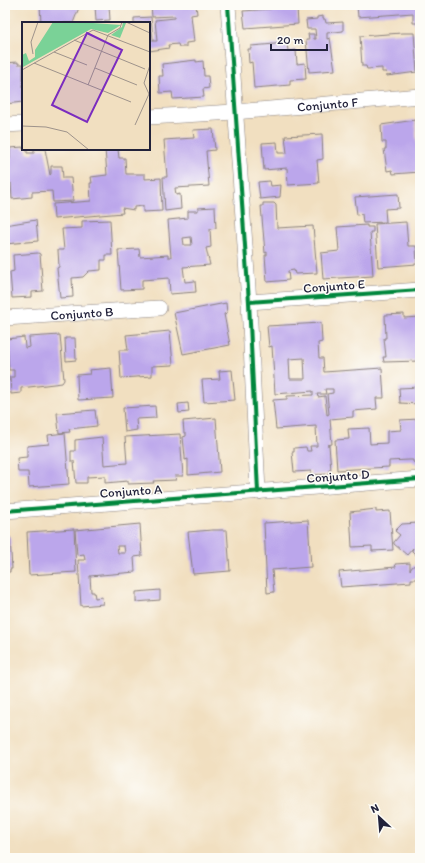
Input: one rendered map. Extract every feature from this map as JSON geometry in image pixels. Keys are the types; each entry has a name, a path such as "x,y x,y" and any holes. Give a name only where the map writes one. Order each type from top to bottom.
{"street":[{"path":"228,5 234,112 249,302 258,492"},
{"name":"Conjunto F","path":"150,117 234,112 420,96"},
{"path":"5,124 22,124"},
{"name":"Conjunto E","path":"249,302 420,290"},
{"name":"Conjunto B","path":"5,318 159,308"},
{"name":"Conjunto D","path":"258,492 420,480"},
{"name":"Conjunto A","path":"5,511 258,492"}],"building":[{"path":"40,5 80,5 73,22 41,22"},
{"path":"95,5 109,5 110,20 96,21"},
{"path":"151,5 196,5 197,14 191,15 194,42 186,43 186,47 179,47 178,44 168,45 169,48 150,51 150,22 134,22 134,18 151,17 153,41 157,41 155,20 175,18 175,16 152,17"},
{"path":"271,5 310,6 297,7 298,24 245,28 243,11 271,9"},
{"path":"357,5 420,5 420,23 413,23 413,13 358,17"},
{"path":"323,16 326,23 343,22 343,31 327,33 327,39 330,38 335,70 309,72 306,40 309,40 308,34 314,34 314,39 316,39 315,29 307,29 306,20 317,19 317,17"},
{"path":"414,33 417,72 387,76 386,72 382,72 382,68 367,69 366,66 362,66 360,36"},
{"path":"287,43 288,51 296,50 297,64 305,63 306,79 290,80 290,85 254,88 252,62 249,63 248,49 251,49 251,46"},
{"path":"196,60 196,62 203,61 204,76 208,76 209,88 203,89 204,97 173,99 172,92 160,93 159,76 163,76 162,64"},
{"path":"18,62 18,64 22,64 22,102 5,104 5,63"},
{"path":"415,120 417,146 420,146 420,172 393,174 392,170 387,171 384,149 386,149 386,142 382,142 381,125"},
{"path":"213,129 215,150 206,151 209,186 175,188 176,195 180,194 181,209 165,211 163,177 167,177 164,140 194,138 193,130"},
{"path":"322,134 323,159 317,160 319,183 288,185 287,168 264,170 262,143 277,142 278,153 287,153 285,136"},
{"path":"22,147 22,150 27,150 27,153 34,153 34,150 45,150 50,175 51,166 62,166 63,178 71,178 73,201 53,202 52,191 32,192 32,197 12,199 11,183 5,183 5,159 10,159 10,148"},
{"path":"105,150 118,150 119,158 125,158 126,174 145,174 145,179 161,178 162,211 143,212 143,206 134,207 134,210 122,208 123,213 54,219 53,204 91,201 91,177 107,175"},
{"path":"270,181 271,186 281,185 280,197 260,199 258,182"},
{"path":"398,194 399,208 385,209 386,222 363,223 362,214 357,215 355,197"},
{"path":"263,203 274,203 276,205 277,228 313,226 317,273 295,274 294,270 288,271 289,280 267,282 265,255 267,255 267,252 265,253 261,206 263,206"},
{"path":"215,207 216,228 210,229 211,247 206,248 210,265 183,267 185,282 195,281 196,292 170,294 169,278 142,280 142,289 121,290 118,250 139,249 140,257 168,255 168,257 171,257 168,220 188,218 188,211 198,211 198,208","holes":["191,237 192,245 184,245 183,238"]},
{"path":"36,220 38,241 5,244 5,225"},
{"path":"110,220 112,255 106,255 106,260 101,260 101,270 89,271 83,277 72,278 73,297 60,298 57,268 59,267 58,250 64,250 62,229 82,228 82,221"},
{"path":"406,222 408,246 416,246 417,264 378,267 375,224"},
{"path":"367,225 367,227 373,227 373,232 370,232 373,276 323,279 321,253 339,251 337,227"},
{"path":"40,254 43,291 32,292 32,297 12,298 10,272 14,271 13,255"},
{"path":"226,303 227,313 224,314 230,345 183,354 174,313"},
{"path":"404,314 404,318 420,317 420,361 384,362 383,357 386,357 384,338 386,338 385,315"},
{"path":"321,323 322,342 318,343 319,358 323,358 324,372 382,368 384,398 376,398 377,409 353,411 353,417 330,419 332,444 327,445 329,445 331,470 329,470 329,474 311,475 311,471 294,472 292,452 294,452 294,448 306,447 307,451 311,451 310,446 317,446 316,426 276,429 273,400 287,399 287,396 313,395 313,391 275,394 272,346 269,347 267,326","holes":["304,358 305,379 290,379 289,359","325,389 333,389 333,393 327,394 329,414 327,415 325,396 318,397 317,394 326,394"]},
{"path":"170,331 173,365 152,366 152,376 121,378 119,350 128,350 126,335"},
{"path":"60,335 64,380 62,383 21,388 21,393 11,394 10,377 14,377 14,370 9,370 7,339 24,337 25,348 30,347 29,337"},
{"path":"65,338 75,338 76,360 66,361"},
{"path":"5,343 9,381 5,382"},
{"path":"111,368 113,398 78,400 77,375 90,374 89,370"},
{"path":"232,370 235,400 204,402 202,380 220,379 219,371"},
{"path":"420,387 420,404 400,403 399,388"},
{"path":"188,403 189,412 179,413 178,404"},
{"path":"155,406 156,418 136,419 137,430 125,432 123,408"},
{"path":"95,410 97,426 69,429 70,432 59,433 57,413"},
{"path":"216,418 220,472 188,475 188,459 185,460 183,437 186,436 186,433 184,433 183,421"},
{"path":"420,419 420,465 413,462 413,460 389,461 389,467 337,470 335,440 349,439 348,429 369,428 370,444 387,443 387,431 401,430 400,420"},
{"path":"65,433 69,484 29,487 28,472 18,472 17,458 27,457 27,446 49,444 48,435"},
{"path":"180,434 183,476 175,476 176,480 153,481 154,483 128,484 128,481 105,483 105,476 87,477 87,483 76,483 74,461 71,461 71,451 75,451 75,440 102,437 104,465 127,463 125,437"},
{"path":"376,509 376,512 390,511 393,550 372,551 372,546 352,547 350,512"},
{"path":"308,520 311,567 272,570 274,592 267,593 264,523"},
{"path":"420,522 420,559 412,551 413,548 407,555 394,544 394,542 400,535 395,531 402,524"},
{"path":"140,524 142,556 134,557 135,572 90,576 91,592 94,592 95,598 102,597 103,604 81,606 78,560 85,560 84,554 77,555 75,530","holes":["117,546 124,546 125,553 118,553"]},
{"path":"74,529 76,572 29,575 27,532"},
{"path":"227,530 230,571 193,574 188,532"},
{"path":"5,534 10,537 12,569 10,569 10,572 5,572"},
{"path":"410,563 410,570 413,566 418,565 419,579 411,579 411,582 341,587 339,572 396,567 395,564"},
{"path":"160,590 160,600 136,602 136,592"}],"cycle path":[{"path":"228,5 249,302 258,492"},
{"path":"249,302 420,290"},
{"path":"5,511 420,479"}]}
